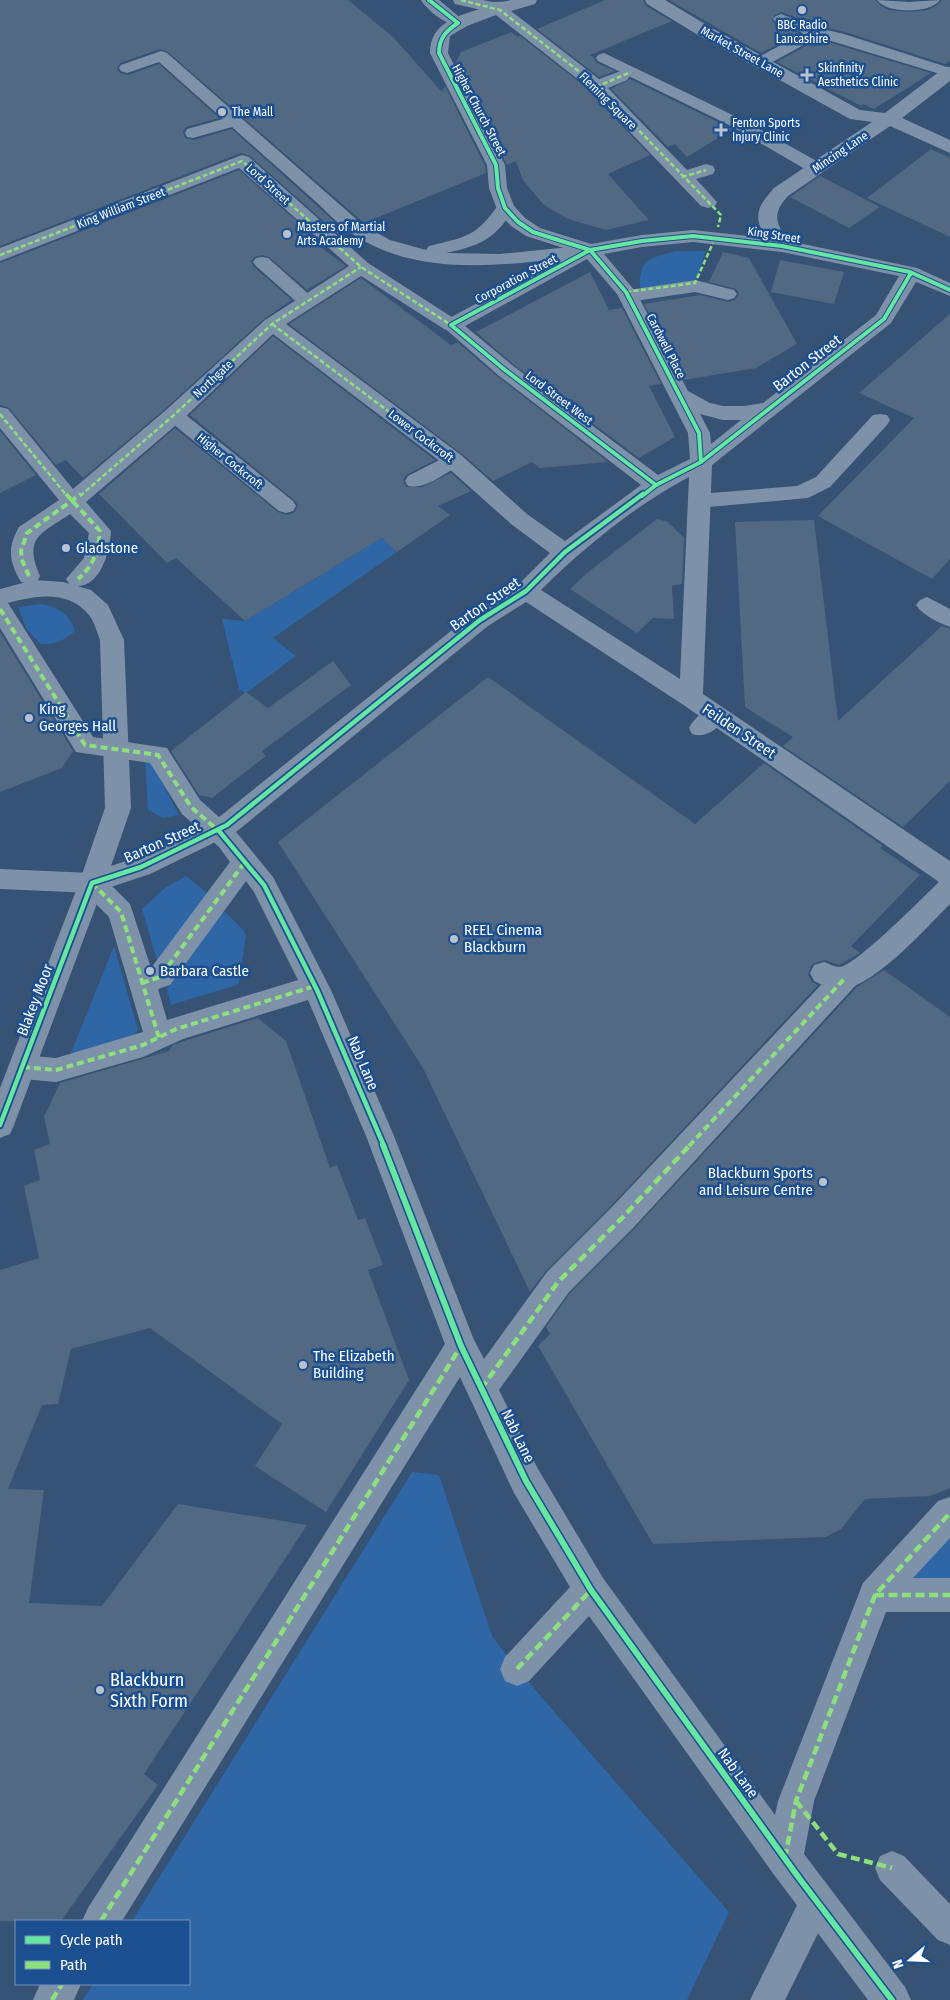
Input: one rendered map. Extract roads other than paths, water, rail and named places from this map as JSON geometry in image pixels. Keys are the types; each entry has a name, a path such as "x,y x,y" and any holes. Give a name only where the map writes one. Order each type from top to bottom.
{"street":[{"path":"429,0 456,21 529,0"},
{"path":"461,0 496,8"},
{"name":"Market Street Lane","path":"653,0 856,115 889,119 950,147"},
{"name":"Fleming Square","path":"496,8 596,87 708,202"},
{"name":"Higher Church Street","path":"456,21 445,31 439,42 439,53 496,165 498,188 505,208"},
{"name":"Mincing Lane","path":"782,246 771,233 766,212 771,202 781,192 889,119 949,72"},
{"path":"596,87 622,76"},
{"name":"King William Street","path":"0,255 242,161"},
{"name":"Lord Street","path":"242,161 360,267"},
{"path":"682,177 706,170"},
{"path":"505,208 518,222 533,232 590,250"},
{"name":"King Street","path":"590,250 693,236 715,237 782,246 911,273 950,290"},
{"name":"Cardwell Place","path":"628,294 623,272 628,263 643,248 662,240"},
{"name":"Cardwell Place","path":"590,250 628,294 699,433 701,462 691,698"},
{"name":"Corporation Street","path":"451,325 590,250"},
{"name":"Northgate","path":"32,582 22,560 21,551 27,534 72,502 174,415 272,324 360,267"},
{"name":"Lord Street West","path":"360,267 451,325 505,370 656,485"},
{"name":"Barton Street","path":"92,883 141,867 219,831 480,620 526,591 565,552 656,485 701,462 884,319 911,273"},
{"name":"Lower Cockcroft","path":"272,324 453,460 519,519 565,552"},
{"name":"Barton Street","path":"681,396 695,406 718,413 743,414 768,409"},
{"path":"0,414 72,502 100,531 98,550 93,566 71,584"},
{"path":"0,597 32,582"},
{"name":"Blakey Moor","path":"0,1125 92,883 118,808 112,640 100,611 71,584 32,582"},
{"name":"Feilden Street","path":"526,591 691,698 707,721 950,875"},
{"name":"Nab Lane","path":"0,609 85,745 158,755 191,807 219,831 264,885 315,986 380,1136 461,1346 526,1481 591,1590 785,1859 892,2000"},
{"path":"142,983 160,976 245,862"},
{"path":"92,883 121,912 159,1038"},
{"path":"481,1388 558,1282 623,1217 835,975 866,965 950,888"},
{"path":"23,1067 56,1070 143,1045 176,1030 315,986"},
{"path":"102,1920 461,1346"},
{"path":"785,1859 796,1801 875,1596 950,1513"},
{"path":"517,1669 591,1590"},
{"path":"875,1596 950,1595"},
{"path":"52,2000 61,1985"}],"lane":[{"path":"885,0 897,6 914,8 932,0"},
{"path":"781,19 816,32 838,37 949,72"},
{"path":"761,62 816,32"},
{"path":"127,68 161,56 371,239 410,253 458,260 532,257 590,250"},
{"path":"604,58 737,123 816,168"},
{"path":"193,133 234,121"},
{"path":"410,253 453,247 471,241 494,226 505,208"},
{"path":"262,262 306,301"},
{"path":"628,294 695,286 728,294"},
{"name":"Higher Cockcroft","path":"174,415 286,506"},
{"path":"698,501 801,493 823,482 880,420"},
{"path":"415,481 453,460"},
{"path":"927,605 950,619"},
{"path":"0,878 92,883"},
{"path":"892,1868 950,1928"},
{"path":"767,2000 817,1901"}],"place":[{"name":"BBC Radio Lancashire","path":"802,10"},
{"name":"Skinfinity Aesthetics Clinic","path":"807,75"},
{"name":"The Mall","path":"222,112"},
{"name":"Fenton Sports Injury Clinic","path":"721,130"},
{"name":"Masters of Martial Arts Academy","path":"287,234"},
{"name":"Gladstone","path":"66,548"},
{"name":"King Georges Hall","path":"29,718"},
{"name":"REEL Cinema Blackburn","path":"454,939"},
{"name":"Barbara Castle","path":"150,971"},
{"name":"Blackburn Sports and Leisure Centre","path":"823,1182"},
{"name":"The Elizabeth Building","path":"303,1365"},
{"name":"Blackburn Sixth Form","path":"100,1690"}]}
